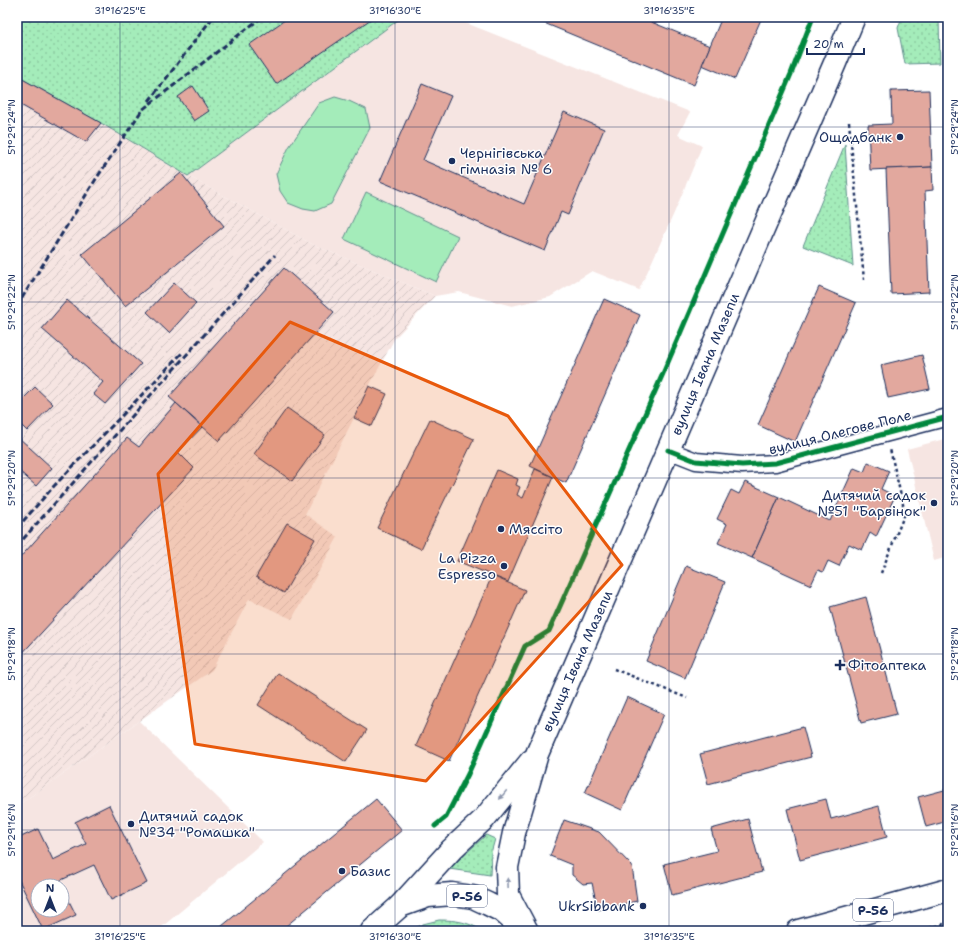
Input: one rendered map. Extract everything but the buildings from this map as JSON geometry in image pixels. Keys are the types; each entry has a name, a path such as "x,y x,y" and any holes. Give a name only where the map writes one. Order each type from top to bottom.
{"main road":[{"name":"вулиця Івана Мазепи","path":"526,931 508,894 507,867 514,833 537,754 563,692 585,646 854,17"},
{"name":"вулиця Івана Мазепи","path":"400,906 452,849 484,819 537,754"},
{"name":"Р-56","path":"798,931 948,890"},
{"name":"Р-56","path":"372,931 400,906 428,896 452,894 473,897 502,911 526,931"}],"street":[{"name":"вулиця Олегове Поле","path":"668,450 696,461 742,465 775,463 948,417"}],"path":[{"path":"947,17 948,76"},
{"path":"849,122 864,280"},
{"path":"881,573 906,513 890,447"},
{"path":"614,669 687,698"},
{"path":"918,931 948,923"}],"highlighted area":[{"path":"290,322 508,416 622,565 426,781 195,744 158,474"}],"shaded area":[{"name":"Чернігівська гімназія № 6","path":"402,17 451,17 690,112 678,135 702,146 675,211 639,290 592,271 550,297 512,306 459,292 435,296 314,245 188,176"},
{"path":"17,76 101,123 188,176 314,245 435,296 395,338 369,386 305,514 338,537 292,619 249,599 212,670 17,806"},
{"name":"Дитячий садок №51 \"Барвінок\"","path":"948,438 948,557 934,561 907,449"},
{"name":"Дитячий садок №34 \"Ромашка\"","path":"139,721 263,842 157,931 17,931 17,806"}],"green space":[{"path":"17,17 402,17 188,176 101,123 17,76"},
{"path":"902,17 939,17 940,63 905,64 898,28"},
{"path":"335,97 349,101 366,109 370,128 331,204 315,211 303,209 288,203 280,191 276,174 289,147 319,103"},
{"path":"845,144 853,266 803,246"},
{"path":"366,192 458,236 436,282 344,239"},
{"path":"486,835 495,839 491,853 490,875 449,869"},
{"path":"439,920 462,922 483,931 410,931 423,924"}],"railway":[{"path":"149,101 213,17"},
{"path":"17,306 96,179 142,110 262,17"},
{"path":"17,546 275,255"},
{"path":"17,528 54,486 183,352"}],"cycle path":[{"path":"435,826 446,817 468,774 525,646 549,631 665,369 791,74 813,17"},
{"path":"668,450 696,461 742,465 775,463 948,417"}],"place":[{"name":"Ощадбанк","path":"900,137"},
{"name":"Чернігівська гімназія № 6","path":"452,161"},
{"name":"Дитячий садок №51 \"Барвінок\"","path":"934,503"},
{"name":"Мяссіто","path":"501,529"},
{"name":"La Pizza Espresso","path":"504,566"},
{"name":"Фітоаптека","path":"840,665"},
{"name":"Дитячий садок №34 \"Ромашка\"","path":"131,824"},
{"name":"Базис","path":"342,871"},
{"name":"UkrSibbank","path":"643,906"}]}
